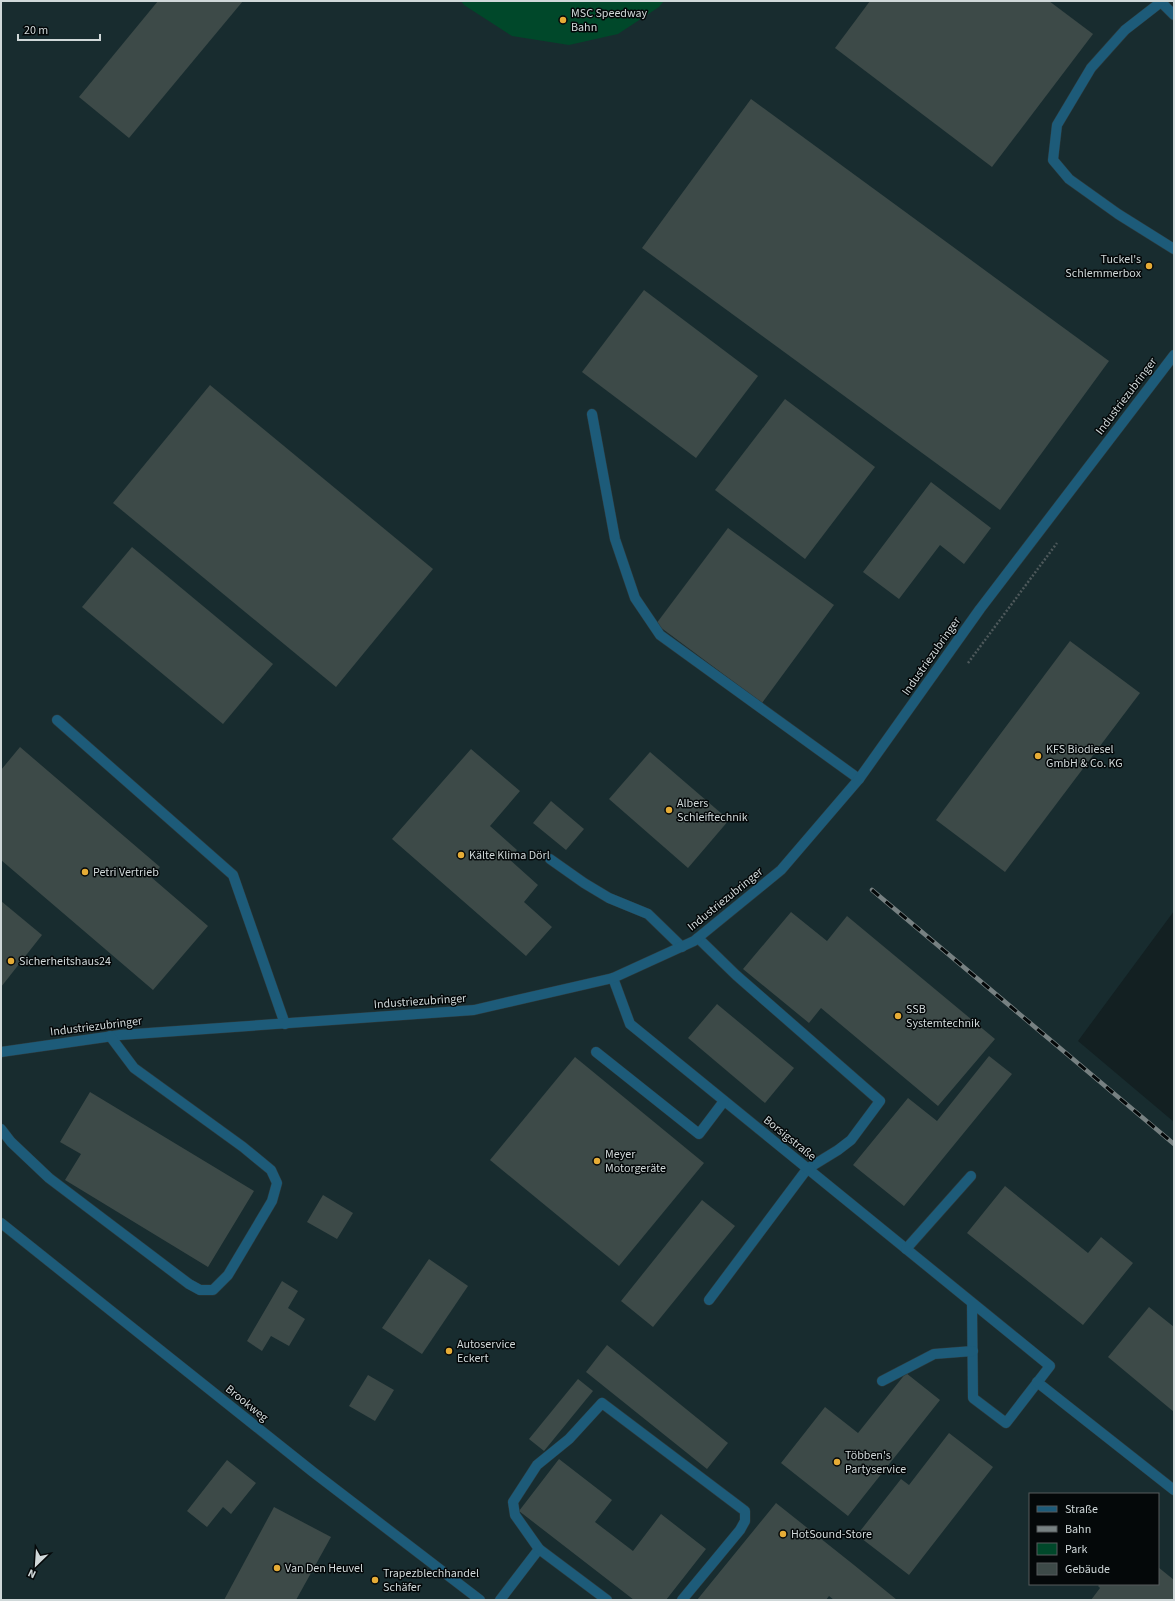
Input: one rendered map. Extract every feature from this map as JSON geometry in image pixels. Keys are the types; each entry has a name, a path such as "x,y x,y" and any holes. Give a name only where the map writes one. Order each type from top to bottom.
{"street":[{"path":"1174,15 1160,2 1125,30 1091,68 1057,125 1053,160 1069,179 1118,214 1174,249"},
{"name":"Industriezubringer","path":"1,1052 110,1036 474,1010 613,978 698,938 781,870 860,779 980,609 1174,355"},
{"path":"592,414 615,539 635,598 660,635 860,779"},
{"path":"57,720 233,875 285,1024"},
{"path":"550,859 584,883 609,898 648,914 682,946"},
{"path":"698,938 736,975 880,1101 851,1140 808,1169 709,1300"},
{"name":"Borsigstraße","path":"613,978 630,1024 1050,1366 1006,1423 973,1398 972,1304"},
{"path":"1,1129 11,1142 55,1183 189,1284 200,1290 213,1290 228,1275 272,1201 277,1183 271,1170 243,1147 134,1068 110,1036"},
{"path":"596,1052 699,1134 724,1101"},
{"path":"906,1249 971,1176"},
{"name":"Brookweg","path":"1,1223 313,1472 480,1600"},
{"path":"882,1381 934,1354 973,1351"},
{"path":"1038,1382 1174,1490"},
{"path":"607,1600 539,1549 515,1515 513,1502 537,1465 568,1439 602,1403 745,1510 746,1521 740,1530 682,1600"},
{"path":"500,1600 539,1549"}],"path":[{"path":"965,667 1060,539"}],"shaded area":[{"path":"1,1 1174,1 1174,911 1078,1041 1174,1122 1174,1600 1,1600"}],"green space":[{"name":"MSC Speedway Bahn","path":"461,1 664,1 659,7 618,34 569,45 512,36 464,5"}],"building":[{"path":"158,1 243,1 129,138 79,97"},
{"path":"870,1 1049,1 1093,34 992,167 835,48"},
{"path":"751,99 1109,361 1000,510 642,248"},
{"path":"644,290 758,376 696,458 582,372"},
{"path":"210,385 433,569 336,687 113,503"},
{"path":"785,399 875,467 805,559 715,490"},
{"path":"931,482 991,528 964,564 940,545 899,599 863,572"},
{"path":"728,528 834,605 762,703 656,624"},
{"path":"132,547 273,664 223,724 82,607"},
{"name":"KFS Biodiesel GmbH & Co. KG","path":"1070,641 1140,693 1005,872 936,820"},
{"name":"Petri Vertrieb","path":"20,747 160,867 151,877 208,926 153,990 1,860 1,770"},
{"name":"Kälte Klima Dörl","path":"471,749 520,791 490,826 517,850 509,859 538,885 524,902 552,927 526,956 392,839"},
{"name":"Albers Schleiftechnik","path":"650,752 729,820 688,868 609,799"},
{"path":"551,801 584,829 566,850 533,823"},
{"name":"Sicherheitshaus24","path":"1,901 42,935 1,987"},
{"name":"SSB Systemtechnik","path":"791,912 827,941 847,916 995,1039 938,1106 821,1008 809,1023 743,969"},
{"path":"717,1004 794,1068 765,1103 688,1038"},
{"path":"989,1056 1012,1074 904,1206 853,1165 908,1098 937,1121"},
{"name":"Meyer Motorgeräte","path":"575,1057 704,1163 619,1266 490,1160"},
{"path":"90,1092 254,1191 208,1267 65,1180 81,1154 60,1142"},
{"path":"1005,1186 1088,1253 1101,1237 1133,1263 1083,1325 967,1233"},
{"path":"323,1195 353,1213 337,1239 307,1222"},
{"path":"702,1200 735,1226 653,1327 621,1301"},
{"path":"429,1259 468,1286 422,1354 382,1328"},
{"path":"282,1281 298,1291 288,1308 305,1319 289,1346 271,1336 262,1351 247,1341"},
{"path":"1149,1307 1174,1327 1174,1412 1108,1357"},
{"path":"607,1345 728,1443 707,1469 586,1372"},
{"name":"Többen's Partyservice","path":"906,1373 940,1400 848,1516 781,1463 825,1407 858,1433"},
{"path":"368,1375 394,1390 375,1421 349,1406"},
{"path":"578,1379 593,1391 544,1451 529,1439"},
{"path":"949,1433 993,1467 909,1575 857,1535 901,1479 909,1485"},
{"path":"559,1459 612,1500 595,1522 633,1551 661,1514 706,1549 666,1600 634,1600 519,1511"},
{"path":"227,1460 256,1483 231,1514 223,1507 207,1527 187,1511"},
{"name":"HotSound-Store","path":"776,1503 897,1600 834,1600 829,1596 826,1600 697,1600"},
{"name":"Van Den Heuvel","path":"274,1507 331,1537 296,1600 224,1600"},
{"path":"1159,1568 1174,1580 1174,1597 1172,1600 1091,1600 1100,1588 1098,1586 1159,1585"}],"railway":[{"path":"872,890 1174,1144"}],"place":[{"name":"MSC Speedway Bahn","path":"563,20"},
{"name":"Tuckel's Schlemmerbox","path":"1149,266"},
{"name":"KFS Biodiesel GmbH & Co. KG","path":"1038,756"},
{"name":"Albers Schleiftechnik","path":"669,810"},
{"name":"Kälte Klima Dörl","path":"461,855"},
{"name":"Petri Vertrieb","path":"85,872"},
{"name":"Sicherheitshaus24","path":"11,961"},
{"name":"SSB Systemtechnik","path":"898,1016"},
{"name":"Meyer Motorgeräte","path":"597,1161"},
{"name":"Autoservice Eckert","path":"449,1351"},
{"name":"Többen's Partyservice","path":"837,1462"},
{"name":"HotSound-Store","path":"783,1534"},
{"name":"Van Den Heuvel","path":"277,1568"},
{"name":"Trapezblechhandel Schäfer","path":"375,1580"}]}
